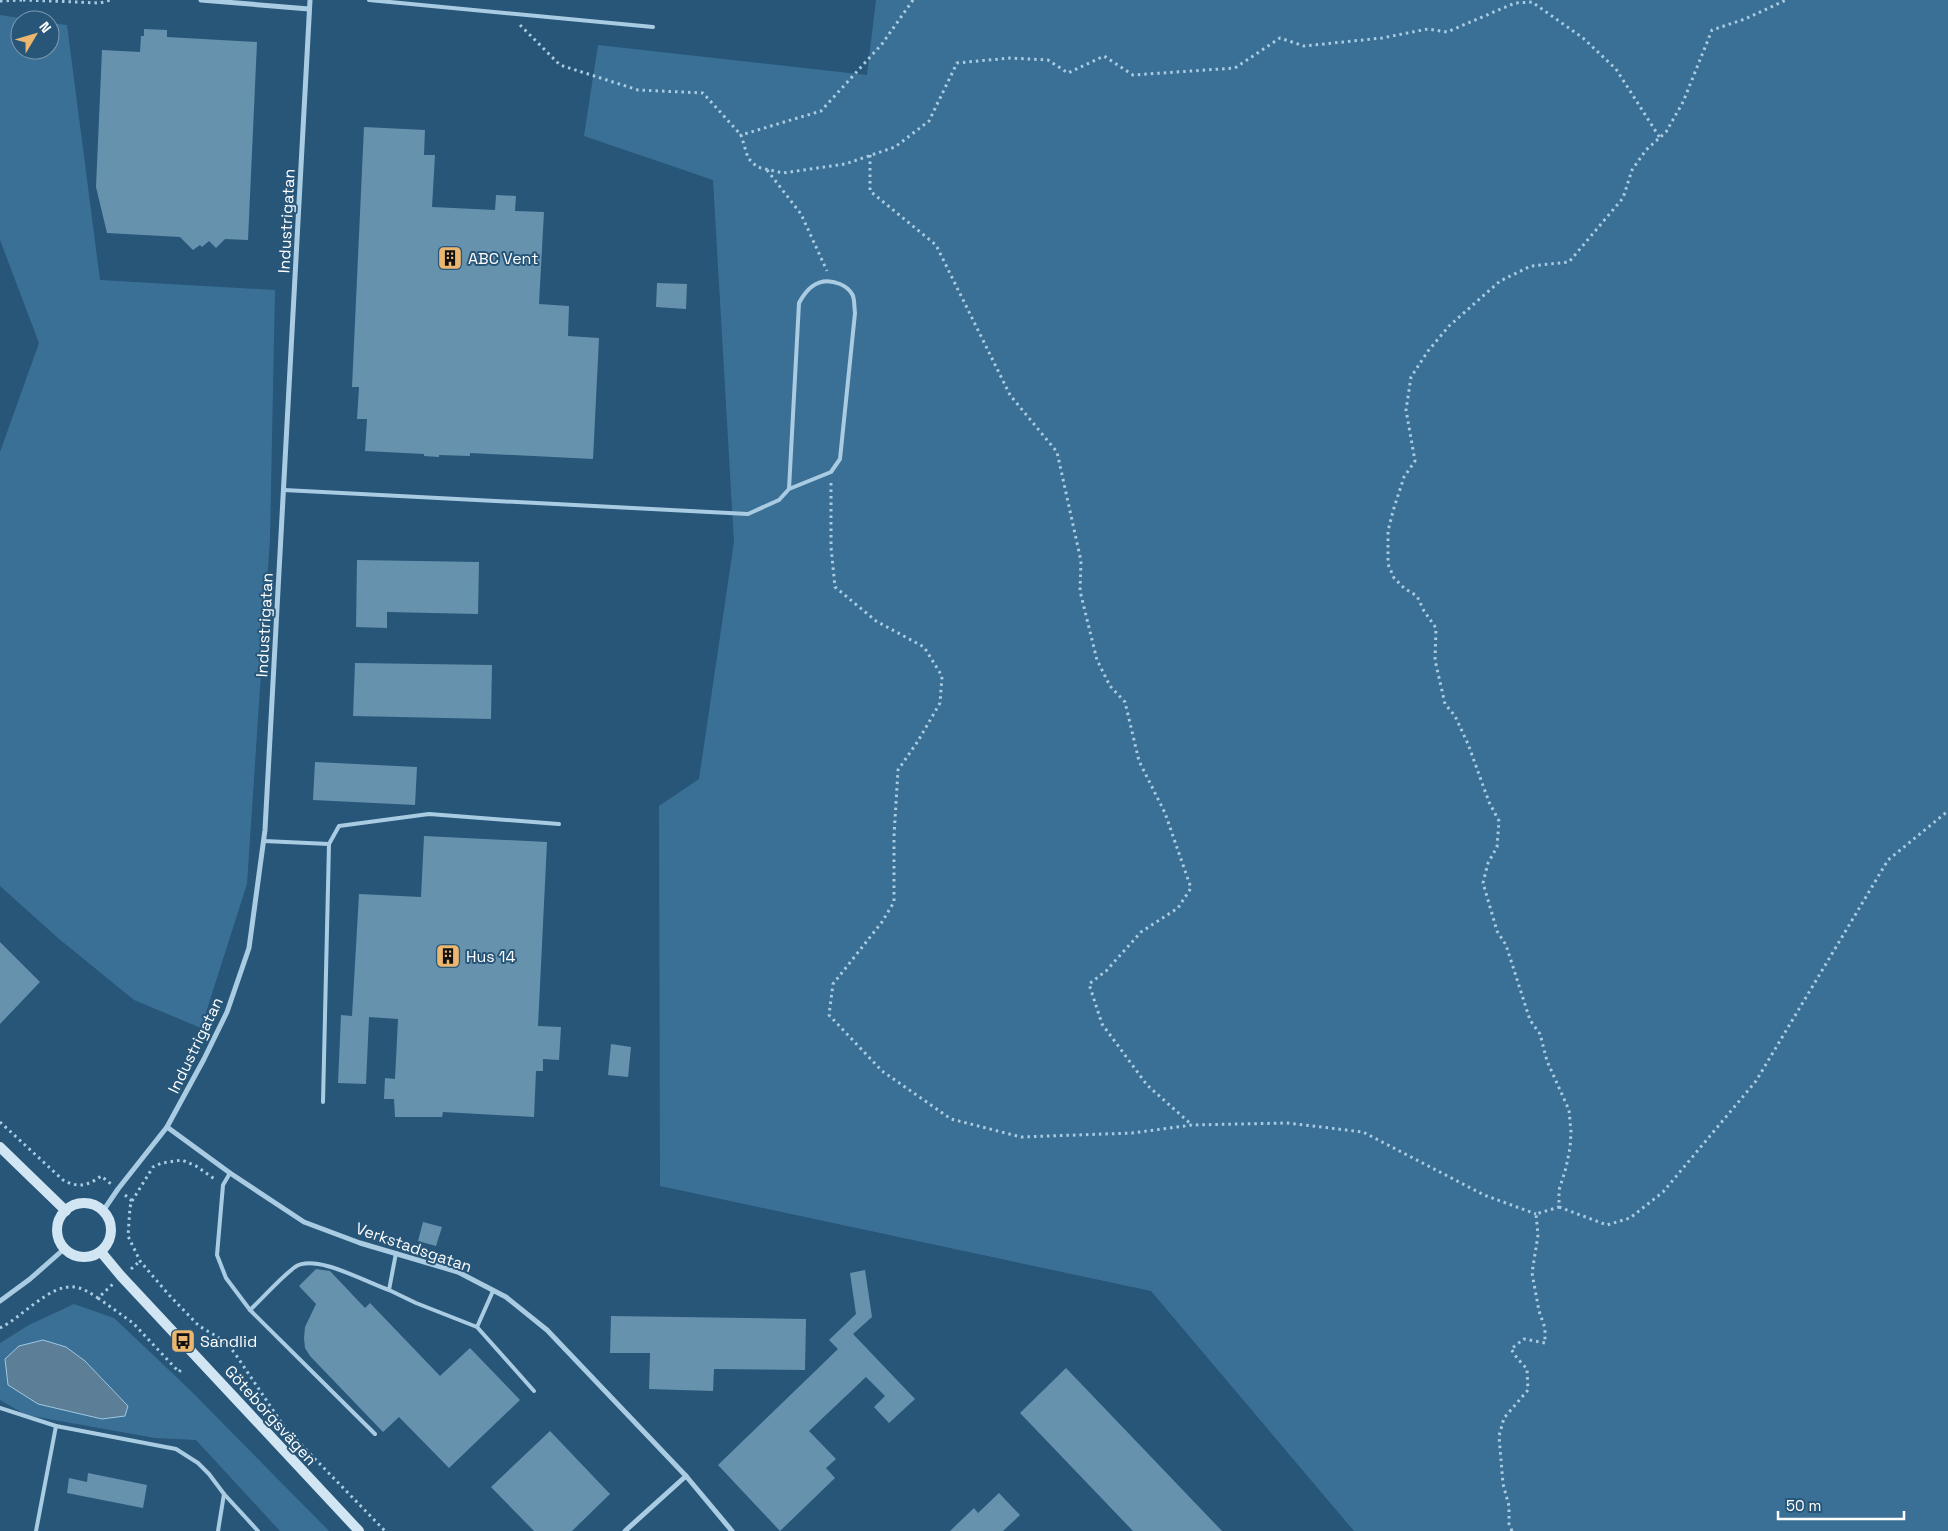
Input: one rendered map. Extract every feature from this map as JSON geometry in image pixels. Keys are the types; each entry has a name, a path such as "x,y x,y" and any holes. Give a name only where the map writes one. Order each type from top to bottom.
{"street":[{"path":"201,0 309,9"},
{"name":"Industrigatan","path":"103,1211 118,1189 167,1128 228,1012 249,948 264,841 310,0"},
{"name":"Verkstadsgatan","path":"167,1128 304,1222 396,1254 458,1272 506,1297 547,1330 686,1476 732,1531"},
{"path":"0,1147 66,1211"},
{"path":"84,1203 95,1205 103,1211 109,1219 111,1232 107,1245 101,1252 82,1258 64,1249 59,1240 57,1230 59,1220 66,1211 74,1205 84,1203"},
{"path":"0,1301 30,1279 64,1249"},
{"name":"Göteborgsvägen","path":"101,1252 121,1276 359,1531"},
{"path":"625,1531 686,1476"}],"lane":[{"path":"368,0 653,27"},
{"path":"284,490 748,514 779,500 789,489 832,472 840,459 855,313 853,295 846,287 832,281 818,281 806,291 799,302 789,489"},
{"path":"323,1102 329,844 339,826 429,814 559,824"},
{"path":"264,841 329,844"},
{"path":"230,1173 223,1185 218,1255 226,1278 250,1310 375,1434"},
{"path":"389,1290 396,1254"},
{"path":"250,1310 296,1266 310,1263 326,1264 477,1327 534,1391"},
{"path":"477,1327 493,1291"},
{"path":"0,1408 56,1426 176,1450 198,1463 210,1474 224,1494 258,1531"},
{"path":"36,1531 56,1426"},
{"path":"218,1531 224,1494"}],"path":[{"path":"0,1 100,3 110,0"},
{"path":"741,135 821,111 882,44 913,0"},
{"path":"1559,1207 1559,1190 1570,1148 1571,1132 1568,1110 1547,1061 1540,1034 1530,1020 1506,945 1497,931 1483,883 1488,863 1497,847 1499,821 1489,802 1468,744 1455,716 1444,704 1435,660 1436,628 1424,611 1417,596 1404,588 1394,578 1388,564 1388,531 1404,478 1416,461 1406,410 1412,377 1428,351 1449,326 1500,281 1531,266 1569,262 1623,198 1632,170 1646,150 1666,132 1683,102 1712,30 1745,19 1786,0"},
{"path":"509,14 560,65 638,90 703,93 741,135 748,158 757,167 783,173 845,164 894,147 929,121 957,63 1010,58 1048,60 1068,73 1104,56 1132,74 1235,68 1280,38 1304,46 1382,38 1428,30 1447,32 1515,3 1532,2 1583,38 1616,69 1660,138"},
{"path":"870,155 870,191 936,245 1010,395 1057,452 1081,561 1080,592 1097,660 1110,686 1125,702 1139,761 1165,813 1191,888 1178,908 1141,932 1106,971 1089,984 1102,1024 1147,1086 1192,1125"},
{"path":"766,170 801,214 832,281"},
{"path":"832,472 831,546 835,587 876,621 924,647 942,676 940,702 918,741 898,770 894,836 894,902 882,922 833,984 830,1015 882,1071 951,1119 1021,1137 1132,1133 1192,1125 1287,1123 1363,1132 1484,1194 1536,1214 1559,1207 1607,1225 1630,1218 1663,1192 1756,1081 1888,860 1948,811"},
{"path":"0,1122 62,1180 72,1185 86,1185 101,1176 132,1201"},
{"path":"223,1185 196,1166 182,1160 162,1163 153,1167 132,1201 128,1236 140,1261 169,1295 199,1326 218,1337 234,1352 285,1428 385,1531"},
{"path":"1512,1531 1509,1524 1509,1506 1503,1484 1500,1436 1504,1418 1528,1390 1528,1368 1517,1358 1511,1349 1524,1339 1545,1343 1545,1328 1539,1311 1532,1272 1538,1236 1536,1214"},
{"path":"98,1298 140,1261"},
{"path":"0,1328 10,1324 56,1290 73,1287 84,1289 133,1323 179,1372 182,1368"}],"shaded area":[{"path":"876,0 1948,0 1948,1531 1354,1531 1151,1291 660,1186 659,806 699,779 734,542 713,180 584,136 598,45 867,75"},
{"path":"0,15 10,17 10,60 60,60 60,24 67,25 100,280 275,290 270,538 247,884 201,1028 134,1000 58,938 0,886 0,452 39,343 0,240"},
{"path":"74,1304 114,1318 190,1390 329,1531 280,1531 196,1440 155,1438 26,1415 0,1400 0,1343 29,1325","holes":["85,1361 128,1406 125,1416"]},
{"path":"43,1340 66,1347 85,1361 128,1406 125,1416 102,1419 38,1404 8,1385 5,1359 19,1346"}],"building":[{"path":"144,29 167,30 167,37 257,42 248,240 225,239 216,248 209,241 202,247 200,245 193,250 180,237 107,233 96,187 102,50 140,52 141,36 144,36"},
{"name":"ABC Vent","path":"364,127 425,130 424,155 435,155 432,207 495,210 496,195 516,196 515,211 544,212 539,304 569,306 568,336 599,338 593,459 470,453 470,456 439,455 439,457 424,456 424,454 365,451 367,419 357,419 359,387 352,387"},
{"path":"657,283 687,284 686,309 656,307"},
{"path":"357,560 479,562 478,614 387,612 387,628 356,627"},
{"path":"355,663 492,665 491,719 353,716"},
{"path":"315,762 417,767 415,805 313,800"},
{"name":"Hus 14","path":"424,836 547,842 538,1026 561,1027 559,1060 543,1059 543,1071 536,1071 534,1117 443,1112 442,1117 395,1117 394,1099 384,1099 385,1078 395,1079 398,1019 369,1017 366,1084 338,1083 341,1015 352,1016 359,894 421,897"},
{"path":"0,942 40,982 0,1024"},
{"path":"611,1044 631,1047 628,1077 608,1075"},
{"path":"423,1222 442,1227 436,1246 418,1241"},
{"path":"316,1269 330,1271 365,1308 370,1303 440,1376 470,1348 520,1400 449,1468 399,1417 383,1432 310,1356 305,1348 305,1327 316,1304 299,1286"},
{"path":"865,1270 872,1317 853,1334 915,1399 889,1423 874,1407 885,1396 866,1377 809,1431 836,1459 826,1468 835,1478 780,1531 718,1465 838,1349 829,1340 856,1314 850,1273"},
{"path":"611,1316 806,1319 805,1370 714,1369 713,1391 649,1389 650,1353 610,1353"},
{"path":"1066,1368 1222,1531 1133,1531 1020,1413"},
{"path":"550,1431 610,1494 572,1531 534,1531 491,1487"},
{"path":"88,1473 147,1485 143,1508 67,1493 69,1478 87,1482"},
{"path":"999,1493 1020,1515 1003,1531 950,1531 974,1508 978,1513"}],"place":[{"name":"ABC Vent","path":"450,258"},
{"name":"Hus 14","path":"448,956"},
{"name":"Sandlid","path":"183,1341"}]}
